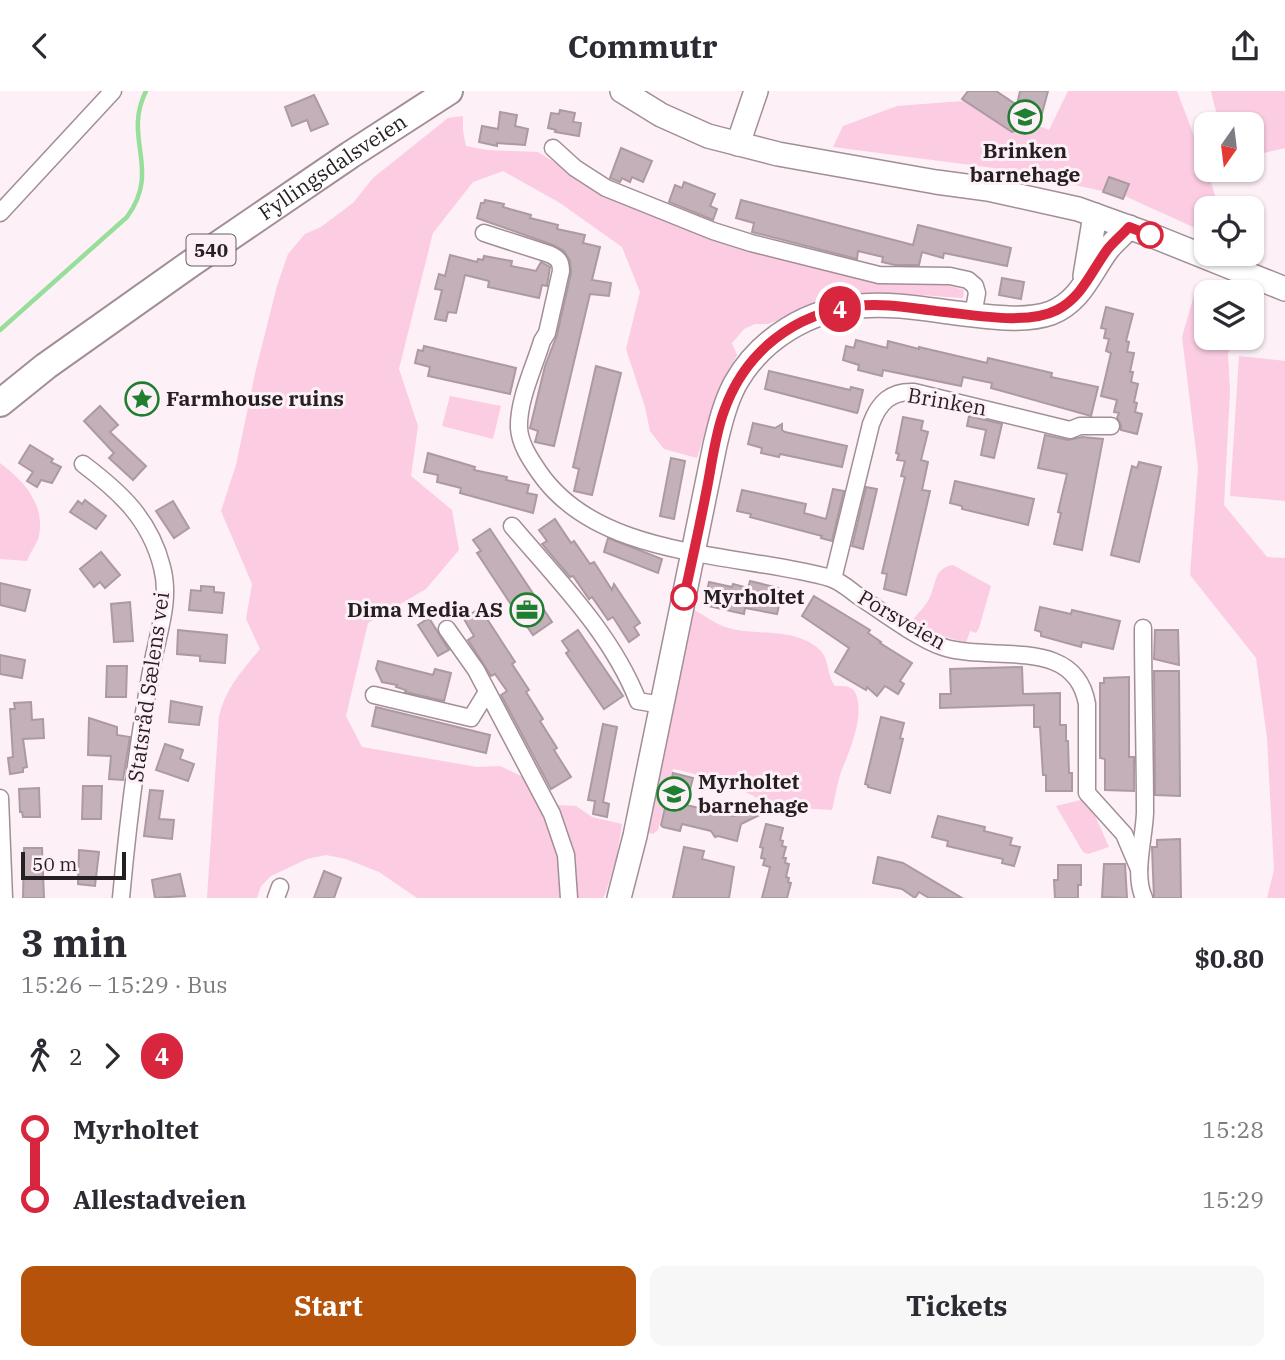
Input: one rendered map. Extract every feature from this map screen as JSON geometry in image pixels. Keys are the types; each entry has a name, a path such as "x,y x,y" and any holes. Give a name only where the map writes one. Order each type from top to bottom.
{"main road":[{"path":"738,144 757,91"},
{"path":"627,93 686,128 738,144 868,170 988,188 1077,209 1285,289"},
{"name":"Fyllingsdalsveien","path":"0,403 46,366 180,271 439,95"},
{"path":"1082,289 1095,215"},
{"path":"620,898 723,412 745,367 764,347 786,330 809,317 834,309 888,305 973,315 1039,316 1066,305 1082,289 1108,249 1129,227"}],"street":[{"path":"0,213 113,91"},
{"path":"553,148 582,173 606,188 713,231 879,275 950,276 968,280 975,286 977,293 973,315"},
{"path":"484,233 549,254 558,258 561,263 547,333 542,341 520,418 519,431 533,463 548,485 562,499 603,526 633,537 694,552"},
{"name":"Brinken","path":"833,579 871,424 882,402 892,395 914,392 1070,430 1080,426 1111,426"},
{"name":"Statsråd Sælens vei","path":"83,464 116,489 133,507 151,537 162,565 166,588 146,706 121,898"},
{"path":"512,526 606,641 623,667 638,701 662,705"},
{"name":"Porsveien","path":"694,552 833,579 941,647 1049,659 1071,670 1084,690 1087,704 1087,793 1124,834 1139,869"},
{"path":"1140,896 1139,869 1144,815 1143,628"},
{"path":"447,629 476,670 552,814 566,855 569,898"},
{"path":"374,695 471,717 487,692"},
{"path":"0,798 4,898"}],"shaded area":[{"path":"1068,91 1177,91 1194,136 1194,182 1211,182 1215,196 1194,196 1194,228 1125,196 1001,169 833,147 843,126 897,106 977,100 1049,130"},
{"path":"1211,91 1285,91 1285,148 1264,153 1264,112 1216,112"},
{"path":"463,116 466,146 487,150 538,152 579,182 614,200 714,240 875,282 944,284 964,290 963,298 891,293 855,295 825,302 768,324 755,324 744,329 732,343 737,355 717,392 697,458 664,449 650,431 626,349 640,292 622,247 560,203 503,171 473,182 433,233 399,369 418,426 411,476 452,510 459,550 426,589 368,623 346,716 362,747 477,767 500,766 523,777 540,804 576,806 592,817 622,824 617,856 606,892 603,898 417,898 379,872 346,859 326,855 307,859 271,876 261,886 257,898 207,898 219,716 230,688 260,649 246,619 252,584 221,511 236,465 277,286 288,254 305,234 321,227 353,203 373,178 448,118"},
{"path":"1194,295 1194,350 1230,350 1224,505 1267,557 1285,558 1285,898 1267,898 1274,870 1267,738 1256,658 1190,575 1198,467 1182,337"},
{"path":"1239,356 1285,361 1285,501 1230,496"},
{"path":"450,396 501,406 493,439 442,426"},
{"path":"0,463 17,477 31,494 39,514 39,536 27,561 0,559"},
{"path":"953,565 991,586 979,628 976,633 970,631 966,643 939,635 912,621 929,599 936,577 942,569"},
{"path":"691,608 725,627 788,635 811,643 824,655 835,686 849,687 855,692 858,722 832,810 782,807 771,809 741,790 673,769 658,830 653,834 646,832"},
{"path":"1081,800 1092,809 1109,847 1088,854 1083,852 1056,806"}],"building":[{"path":"968,91 996,91 1017,105 1020,91 1048,91 1040,121 1012,132 962,99"},
{"path":"314,95 328,124 311,131 307,120 292,126 285,107"},
{"path":"560,110 575,113 573,122 581,123 579,136 555,132 556,130 548,128 551,113 559,114"},
{"path":"500,112 517,115 515,126 528,129 525,145 497,143 497,146 479,142 482,126 498,129"},
{"path":"621,148 652,161 643,182 632,177 630,182 622,178 620,182 610,178"},
{"path":"1109,177 1129,184 1123,199 1103,192"},
{"path":"684,182 715,194 710,206 717,209 713,220 669,202 675,185 682,188"},
{"path":"485,200 504,204 503,207 531,215 530,218 558,225 557,229 585,235 583,243 600,247 592,280 611,283 609,296 590,294 554,446 535,442 538,431 530,428 545,366 557,335 571,273 570,261 564,251 553,245 477,218 481,203"},
{"path":"741,200 913,245 918,225 1011,248 1007,266 944,253 943,258 922,252 919,265 895,265 882,262 883,257 858,251 857,259 752,232 754,223 736,218"},
{"path":"450,255 477,262 478,259 483,260 484,256 512,261 511,266 536,271 541,262 550,267 547,286 542,285 539,298 488,287 489,281 465,275 456,313 448,312 446,321 435,319 442,290 435,289 439,274 445,276"},
{"path":"1002,278 1024,282 1021,299 999,295"},
{"path":"1106,307 1133,314 1126,341 1129,342 1127,352 1134,353 1131,382 1138,384 1135,412 1142,414 1137,434 1121,430 1117,418 1119,413 1114,412 1117,400 1101,396 1111,353 1106,351 1109,339 1104,338 1106,329 1101,328"},
{"path":"856,340 887,348 888,341 987,363 988,358 1052,373 1051,377 1098,387 1091,416 991,388 992,383 963,377 961,386 883,370 882,376 858,370 859,365 843,360 846,346 854,348"},
{"path":"424,346 516,368 510,394 428,376 430,367 415,363 418,350 423,351"},
{"path":"596,366 621,373 592,495 574,491 579,469 573,467"},
{"path":"769,371 850,390 851,387 863,390 858,411 857,413 765,389"},
{"path":"100,406 118,425 110,432 146,466 133,480 109,458 114,453 84,421"},
{"path":"969,416 1002,424 994,458 981,455 986,430 967,426"},
{"path":"903,417 923,421 921,430 928,432 921,460 928,462 922,490 930,491 906,595 884,589 887,574 882,573 905,477 901,476 905,461 897,460 899,454 896,453"},
{"path":"753,423 775,428 782,424 782,430 785,432 847,446 842,467 780,454 779,457 761,453 762,448 748,444"},
{"path":"1045,435 1068,440 1082,437 1103,439 1082,550 1054,544 1067,474 1038,468"},
{"path":"30,445 61,467 52,483 41,480 37,487 27,481 33,472 19,463"},
{"path":"428,453 475,467 474,470 529,485 527,493 537,495 533,513 460,493 461,488 437,482 438,475 424,472"},
{"path":"671,458 685,461 674,519 660,516"},
{"path":"1139,462 1161,467 1139,562 1111,555 1132,466 1137,468"},
{"path":"955,481 1034,499 1028,525 962,509 962,506 950,503"},
{"path":"866,487 877,489 863,549 852,546"},
{"path":"833,489 844,491 832,541 737,511 742,490 806,504 804,513 826,519"},
{"path":"85,500 106,516 96,529 70,512 78,501 82,504"},
{"path":"173,501 189,528 174,538 156,511"},
{"path":"555,519 571,543 574,541 590,564 594,562 612,590 614,584 640,623 634,627 639,635 629,642 613,617 608,620 592,597 589,599 573,576 570,577 542,544 547,541 539,530"},
{"path":"490,529 552,622 533,635 524,622 520,624 511,611 514,609 477,553 481,551 473,540"},
{"path":"608,538 662,559 658,573 604,552"},
{"path":"101,552 120,575 105,588 100,582 94,587 80,569"},
{"path":"750,581 783,589 777,614 745,608 744,614 704,605 709,582 748,588"},
{"path":"0,583 30,590 25,611 0,605"},
{"path":"201,586 214,587 214,592 224,593 222,613 189,610 191,590 201,591"},
{"path":"814,596 870,630 868,633 880,643 912,663 900,681 904,684 898,694 885,686 877,696 867,687 866,690 835,672 849,648 802,616"},
{"path":"130,602 133,641 114,642 111,604"},
{"path":"1040,607 1071,614 1072,610 1120,621 1113,649 1082,642 1081,647 1041,636 1041,632 1035,630"},
{"path":"480,608 515,662 512,664 529,690 526,692 543,719 540,721 557,748 554,750 571,777 551,789 501,695 507,691 495,674 491,676 468,640 474,636 464,619"},
{"path":"429,618 449,650 438,656 418,625"},
{"path":"178,630 227,635 225,663 200,661 200,656 177,654"},
{"path":"578,630 623,696 604,709 566,653 569,651 562,641"},
{"path":"1155,630 1178,630 1179,665 1154,659"},
{"path":"0,655 25,660 22,678 0,674"},
{"path":"378,661 433,675 435,669 451,673 444,701 405,692 406,690 396,687 397,685 382,682 376,669"},
{"path":"107,666 127,666 126,697 106,697"},
{"path":"1022,667 1023,694 1060,693 1060,725 1066,725 1072,791 1046,791 1040,727 1034,727 1034,705 940,708 940,694 951,694 950,669"},
{"path":"1154,671 1179,671 1180,796 1155,795"},
{"path":"1129,677 1129,757 1134,757 1134,791 1105,790 1105,759 1100,758 1100,683 1104,683 1104,678"},
{"path":"171,701 202,707 199,725 169,722"},
{"path":"31,702 32,720 43,719 44,738 23,739 27,767 23,768 23,772 10,774 8,758 13,757 10,709 15,709 14,703"},
{"path":"376,707 490,735 486,753 372,726"},
{"path":"881,717 904,723 900,738 903,739 890,793 865,784"},
{"path":"89,718 117,727 117,735 130,737 123,780 109,779 111,756 88,755"},
{"path":"603,724 617,727 603,802 609,804 607,817 593,814 595,801 588,800"},
{"path":"165,744 183,750 180,759 194,764 188,781 156,770"},
{"path":"673,773 693,778 686,805 734,816 763,801 768,811 741,824 737,841 715,837 711,831 682,824 680,831 663,827 661,825"},
{"path":"83,786 102,786 101,819 82,819"},
{"path":"39,788 40,817 23,817 20,812 19,789"},
{"path":"150,790 163,791 159,819 174,820 172,839 144,836"},
{"path":"938,816 985,827 984,831 1012,838 1010,845 1020,847 1014,866 1002,863 1003,859 947,846 948,841 932,837"},
{"path":"766,824 783,828 780,840 783,841 782,846 786,847 783,858 786,858 785,863 789,864 786,877 791,883 787,898 762,898 770,867 763,865 765,859 761,858 763,848 760,847"},
{"path":"1180,839 1181,898 1154,898 1152,847 1157,847 1157,840"},
{"path":"684,847 704,851 702,859 734,867 729,898 673,898"},
{"path":"24,848 42,848 44,898 23,898"},
{"path":"79,850 99,852 95,886 78,884"},
{"path":"878,857 903,863 962,898 929,898 919,892 915,898 902,889 873,883"},
{"path":"1104,864 1125,864 1127,898 1102,897"},
{"path":"1058,865 1081,865 1078,898 1055,898 1054,880 1058,880"},
{"path":"324,871 341,878 334,898 314,898"},
{"path":"180,874 185,896 155,898 152,880"}],"waterway":[{"path":"0,330 127,217 137,200 141,184 138,124 146,91"}],"bus line":[{"name":"4","path":"684,597 723,412 745,367 764,347 809,317 834,309 888,305 998,317 1039,316 1053,312 1078,294 1108,249 1129,227 1150,235"}],"place":[{"name":"Brinken barnehage","path":"1025,117"},
{"name":"Farmhouse ruins","path":"142,399"},
{"name":"Myrholtet","path":"684,597"},
{"name":"Dima Media AS","path":"527,610"},
{"name":"Myrholtet barnehage","path":"674,794"}]}
